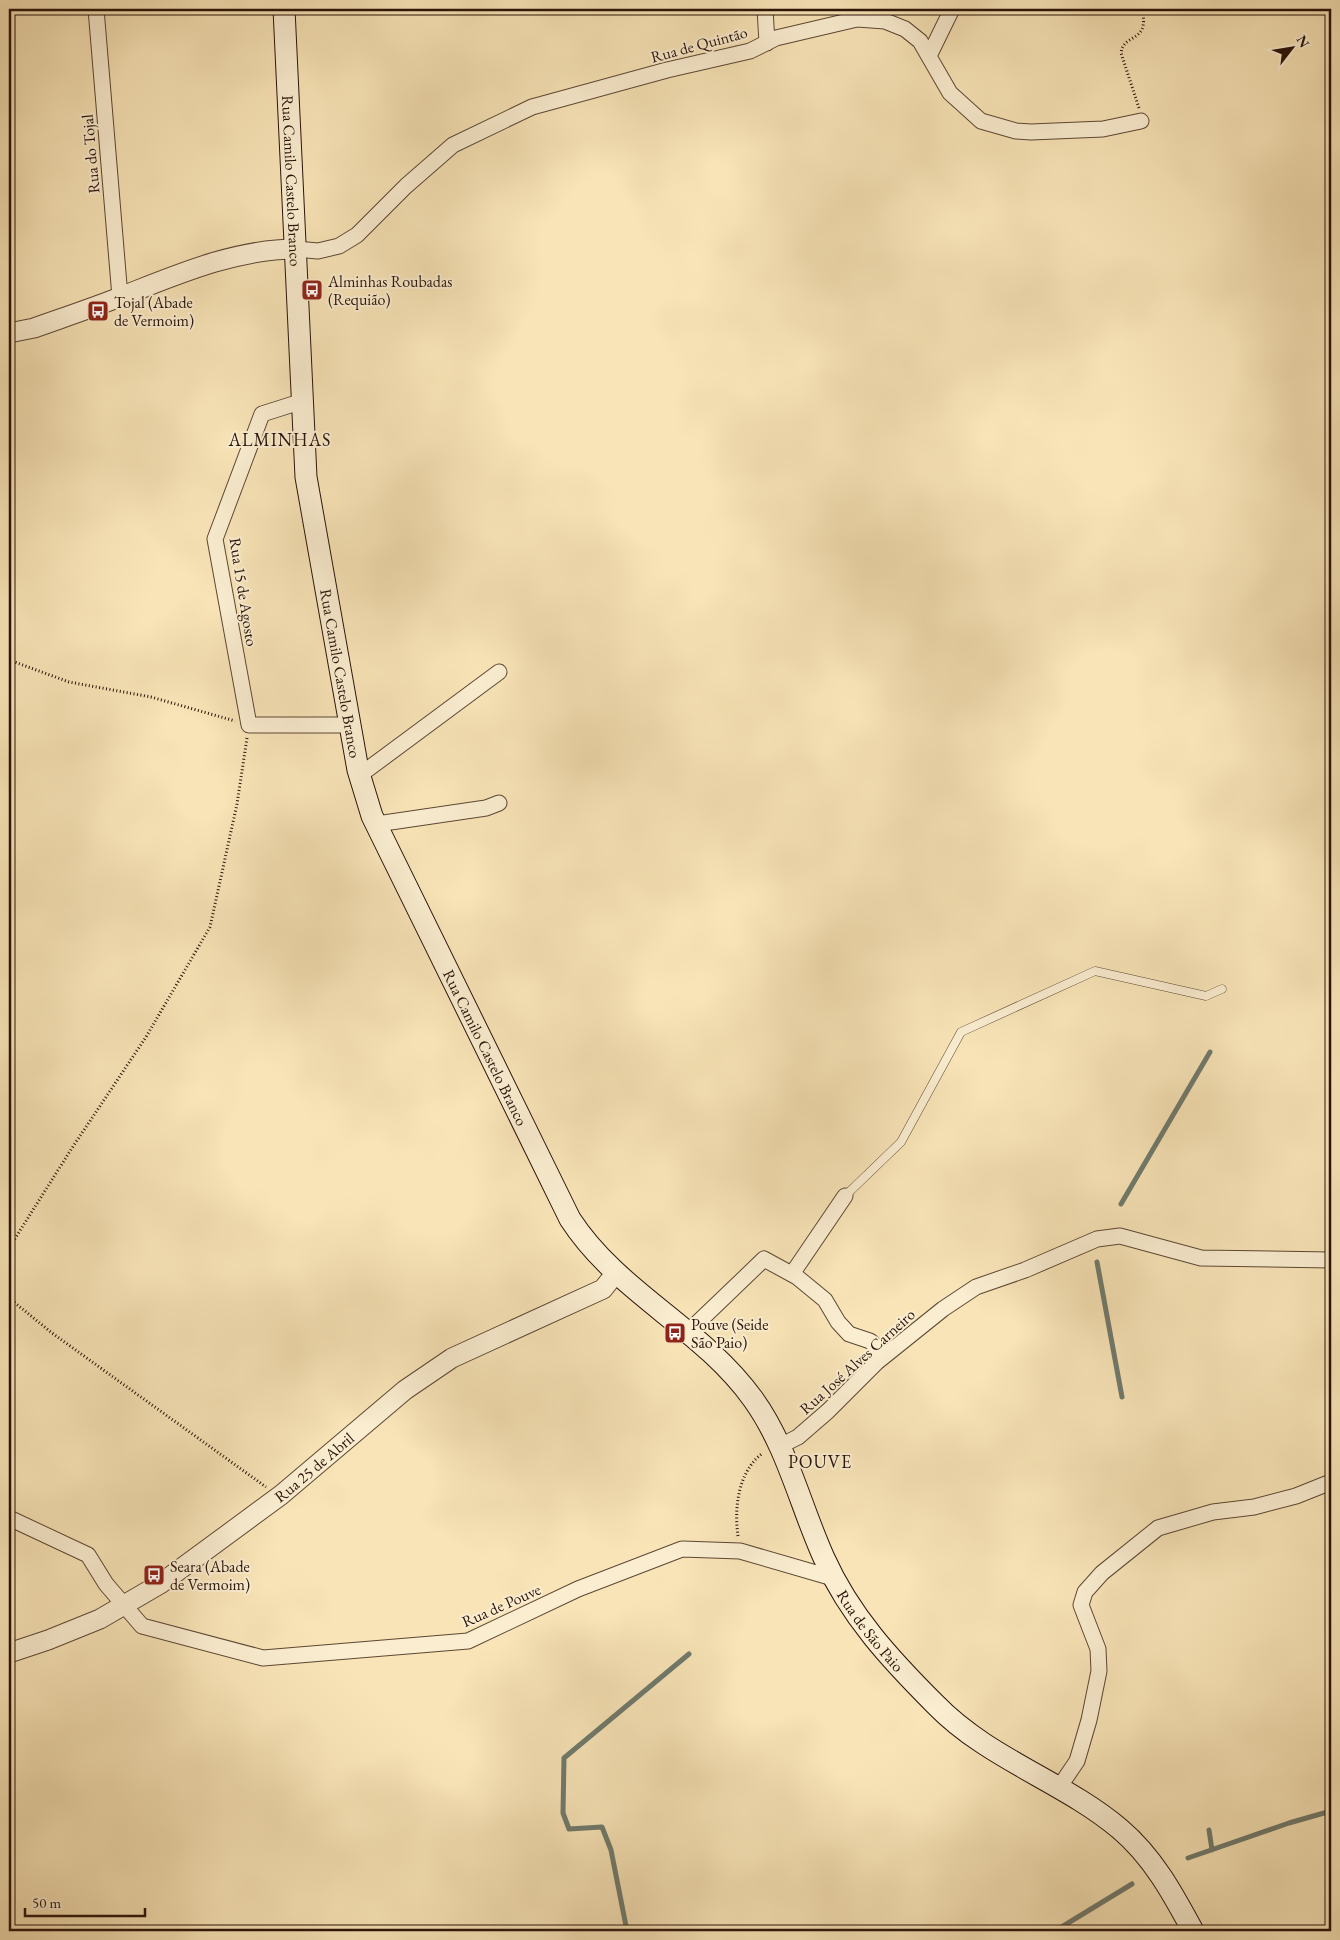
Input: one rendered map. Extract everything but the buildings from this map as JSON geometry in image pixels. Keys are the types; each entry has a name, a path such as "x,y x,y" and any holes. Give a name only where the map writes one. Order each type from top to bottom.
{"main road":[{"name":"Rua Camilo Castelo Branco","path":"284,9 306,477 360,775 377,824 563,1207 596,1254 615,1274"},
{"name":"Rua de São Paio","path":"615,1274 689,1331 736,1377 764,1416 780,1446 833,1578 868,1633 949,1718 994,1751 1105,1817 1133,1840 1164,1878 1193,1931"}],"street":[{"name":"Rua do Tojal","path":"96,9 120,297"},
{"path":"765,9 767,43"},
{"path":"929,56 952,9"},
{"name":"Rua de Quintão","path":"296,249 318,251 339,246 357,235 406,186 453,145 532,107 667,70 750,51 776,38 856,20 885,21 905,29 920,41 950,93 981,121 992,125 1031,132 1103,129 1141,121"},
{"path":"9,333 34,328 120,297 179,273 228,259 281,249 296,249"},
{"name":"Rua 15 de Agosto","path":"249,725 215,539 262,414 302,401"},
{"path":"360,775 499,672"},
{"path":"249,725 350,725"},
{"path":"377,824 486,808 499,803"},
{"path":"792,1274 845,1196"},
{"name":"Rua José Alves Carneiro","path":"780,1446 798,1437 885,1355 943,1309 976,1287 1025,1270 1097,1239 1120,1236 1201,1258 1331,1260"},
{"path":"689,1331 764,1259 792,1274 825,1300 838,1322 849,1334 870,1341 885,1355"},
{"name":"Rua 25 de Abril","path":"9,1653 100,1619 160,1584 281,1495 405,1390 452,1358 602,1289 615,1274"},
{"path":"1058,1788 1077,1761 1089,1720 1099,1671 1098,1649 1081,1605 1085,1592 1102,1573 1158,1528 1212,1512 1254,1507 1296,1496 1331,1482"},
{"name":"Rua de Pouve","path":"9,1518 88,1555 123,1606 142,1626 263,1658 468,1641 578,1589 682,1549 740,1551 833,1578"}],"lane":[{"path":"845,1196 901,1142 961,1032 1096,971 1206,996 1222,989"}],"path":[{"path":"1141,121 1138,102 1121,53 1125,43 1140,35 1143,26 1142,9"},
{"path":"9,660 69,682 151,697 249,725 237,804 210,927 146,1037 72,1148 9,1248"},
{"path":"9,1298 52,1333 269,1489"},
{"path":"740,1551 737,1525 744,1478 758,1457 780,1446"}],"waterway":[{"path":"1121,1204 1210,1052"},
{"path":"1097,1262 1122,1397"},
{"path":"627,1931 611,1850 602,1827 569,1829 563,1813 564,1758 689,1654"},
{"path":"1188,1858 1289,1823 1331,1811"},
{"path":"1209,1830 1212,1850"},
{"path":"1055,1931 1132,1884"}],"place":[{"name":"Alminhas Roubadas (Requião)","path":"312,290"},
{"name":"Tojal (Abade de Vermoim)","path":"98,311"},
{"name":"Pouve (Seide São Paio)","path":"675,1333"},
{"name":"Seara (Abade de Vermoim)","path":"154,1575"}],"district":[{"name":"ALMINHAS","path":"280,440"},
{"name":"POUVE","path":"820,1462"}]}
